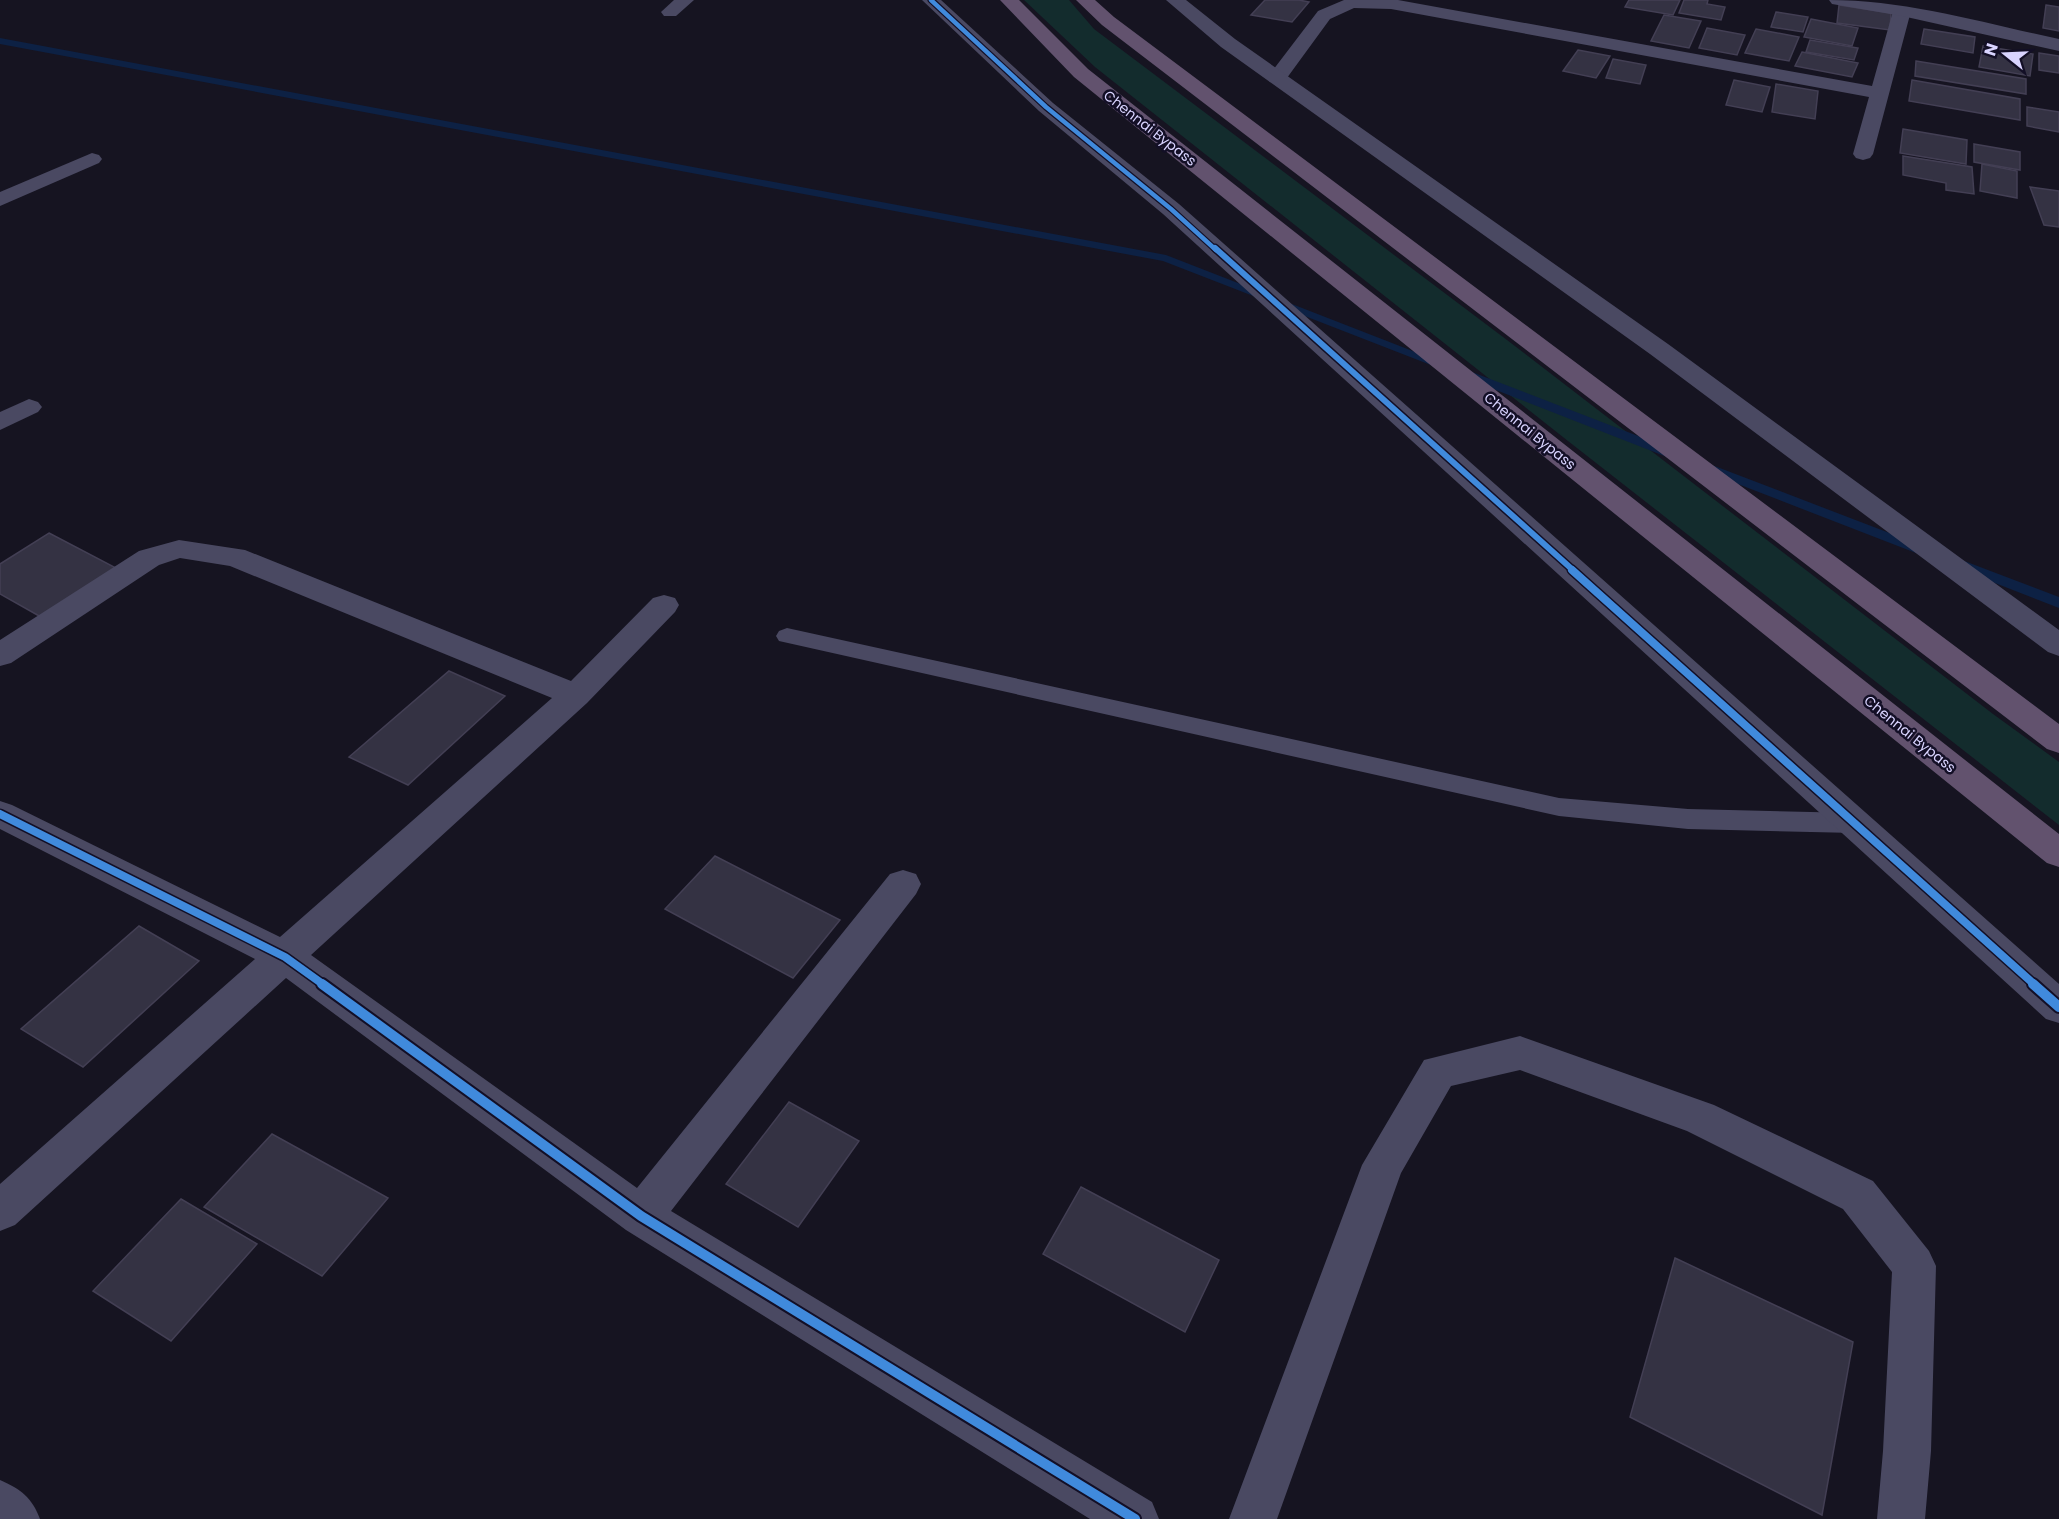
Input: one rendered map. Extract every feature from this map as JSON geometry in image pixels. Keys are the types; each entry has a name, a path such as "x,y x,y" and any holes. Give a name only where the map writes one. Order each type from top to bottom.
{"highway":[{"name":"Chennai Bypass","path":"1009,0 1081,73 2059,853"},
{"path":"1085,0 1108,21 2059,741"}],"street":[{"path":"670,12 685,0"},
{"path":"931,0 1046,107 1171,209 2059,1007"},
{"path":"1175,0 1277,78 1659,349 2059,645"},
{"path":"1838,0 1901,5 2059,45"},
{"path":"1277,78 1324,15 1344,2 1431,5 1878,93"},
{"path":"1863,154 1901,5"},
{"path":"0,200 92,159"},
{"path":"0,422 29,407"},
{"path":"0,655 149,558 179,549 235,557 576,695"},
{"path":"0,1210 576,695 664,605"},
{"path":"0,814 285,957 641,1215 1135,1519"},
{"path":"641,1215 903,884"},
{"path":"1253,1519 1389,1156 1438,1072 1520,1053 1701,1118 1858,1195 1914,1266 1907,1451 1901,1519"},
{"path":"0,1504 16,1519"}],"lane":[{"path":"787,636 1559,807 1688,819 1855,823"}],"green space":[{"path":"1024,0 1069,0 1094,29 1507,340 1993,714 2059,762 2059,825 1095,67"}],"building":[{"path":"1265,0 1309,2 1292,22 1251,15"},
{"path":"1629,0 1680,0 1673,15 1625,7"},
{"path":"1684,0 1708,0 1707,4 1725,7 1721,20 1679,13"},
{"path":"1839,5 1891,13 1890,30 1837,23"},
{"path":"2046,5 2059,7 2059,31 2043,28"},
{"path":"1776,12 1808,17 1803,32 1771,27"},
{"path":"1664,15 1701,21 1689,48 1651,41"},
{"path":"1811,19 1858,28 1852,46 1804,37"},
{"path":"1707,28 1745,35 1737,55 1699,48"},
{"path":"1756,29 1799,37 1789,61 1745,53"},
{"path":"1924,29 1975,37 1973,53 1921,44"},
{"path":"1810,40 1858,48 1854,60 1806,52"},
{"path":"1983,46 2033,54 2030,76 1979,67"},
{"path":"1578,50 1610,56 1596,78 1563,71"},
{"path":"1802,52 1858,63 1852,77 1795,66"},
{"path":"2039,53 2059,56 2059,73 2039,70"},
{"path":"1613,59 1646,65 1640,84 1606,78"},
{"path":"1916,61 2026,79 2026,94 1915,76"},
{"path":"1734,80 1770,87 1762,112 1726,105"},
{"path":"1912,80 2020,99 2020,120 1909,101"},
{"path":"1776,84 1818,91 1815,119 1772,112"},
{"path":"2027,107 2059,112 2059,132 2027,126"},
{"path":"1903,129 1967,140 1966,164 1900,153"},
{"path":"1974,144 2020,152 2020,170 1974,162"},
{"path":"1903,156 1972,167 1974,194 1946,190 1946,183 1903,175"},
{"path":"1982,164 2017,171 2017,198 1980,191"},
{"path":"2030,187 2059,191 2059,227 2044,225"},
{"path":"49,533 116,568 41,617 0,594 0,564"},
{"path":"449,671 505,696 408,785 349,757"},
{"path":"715,856 840,920 793,978 665,909"},
{"path":"139,926 199,961 83,1067 21,1029"},
{"path":"789,1102 859,1141 798,1227 726,1184"},
{"path":"272,1134 388,1198 322,1276 204,1207"},
{"path":"1081,1187 1219,1260 1185,1332 1043,1254"},
{"path":"181,1199 257,1244 171,1341 93,1291"},
{"path":"1675,1258 1853,1342 1822,1515 1630,1417"}],"waterway":[{"path":"0,41 1166,258 1440,364"},
{"path":"1464,373 1672,454"},
{"path":"1704,466 1921,550"},
{"path":"1959,564 2059,603"}],"cycle path":[{"path":"931,0 1046,107 1171,209 2059,1007"},
{"path":"0,814 285,957 641,1216 1135,1519"}]}
